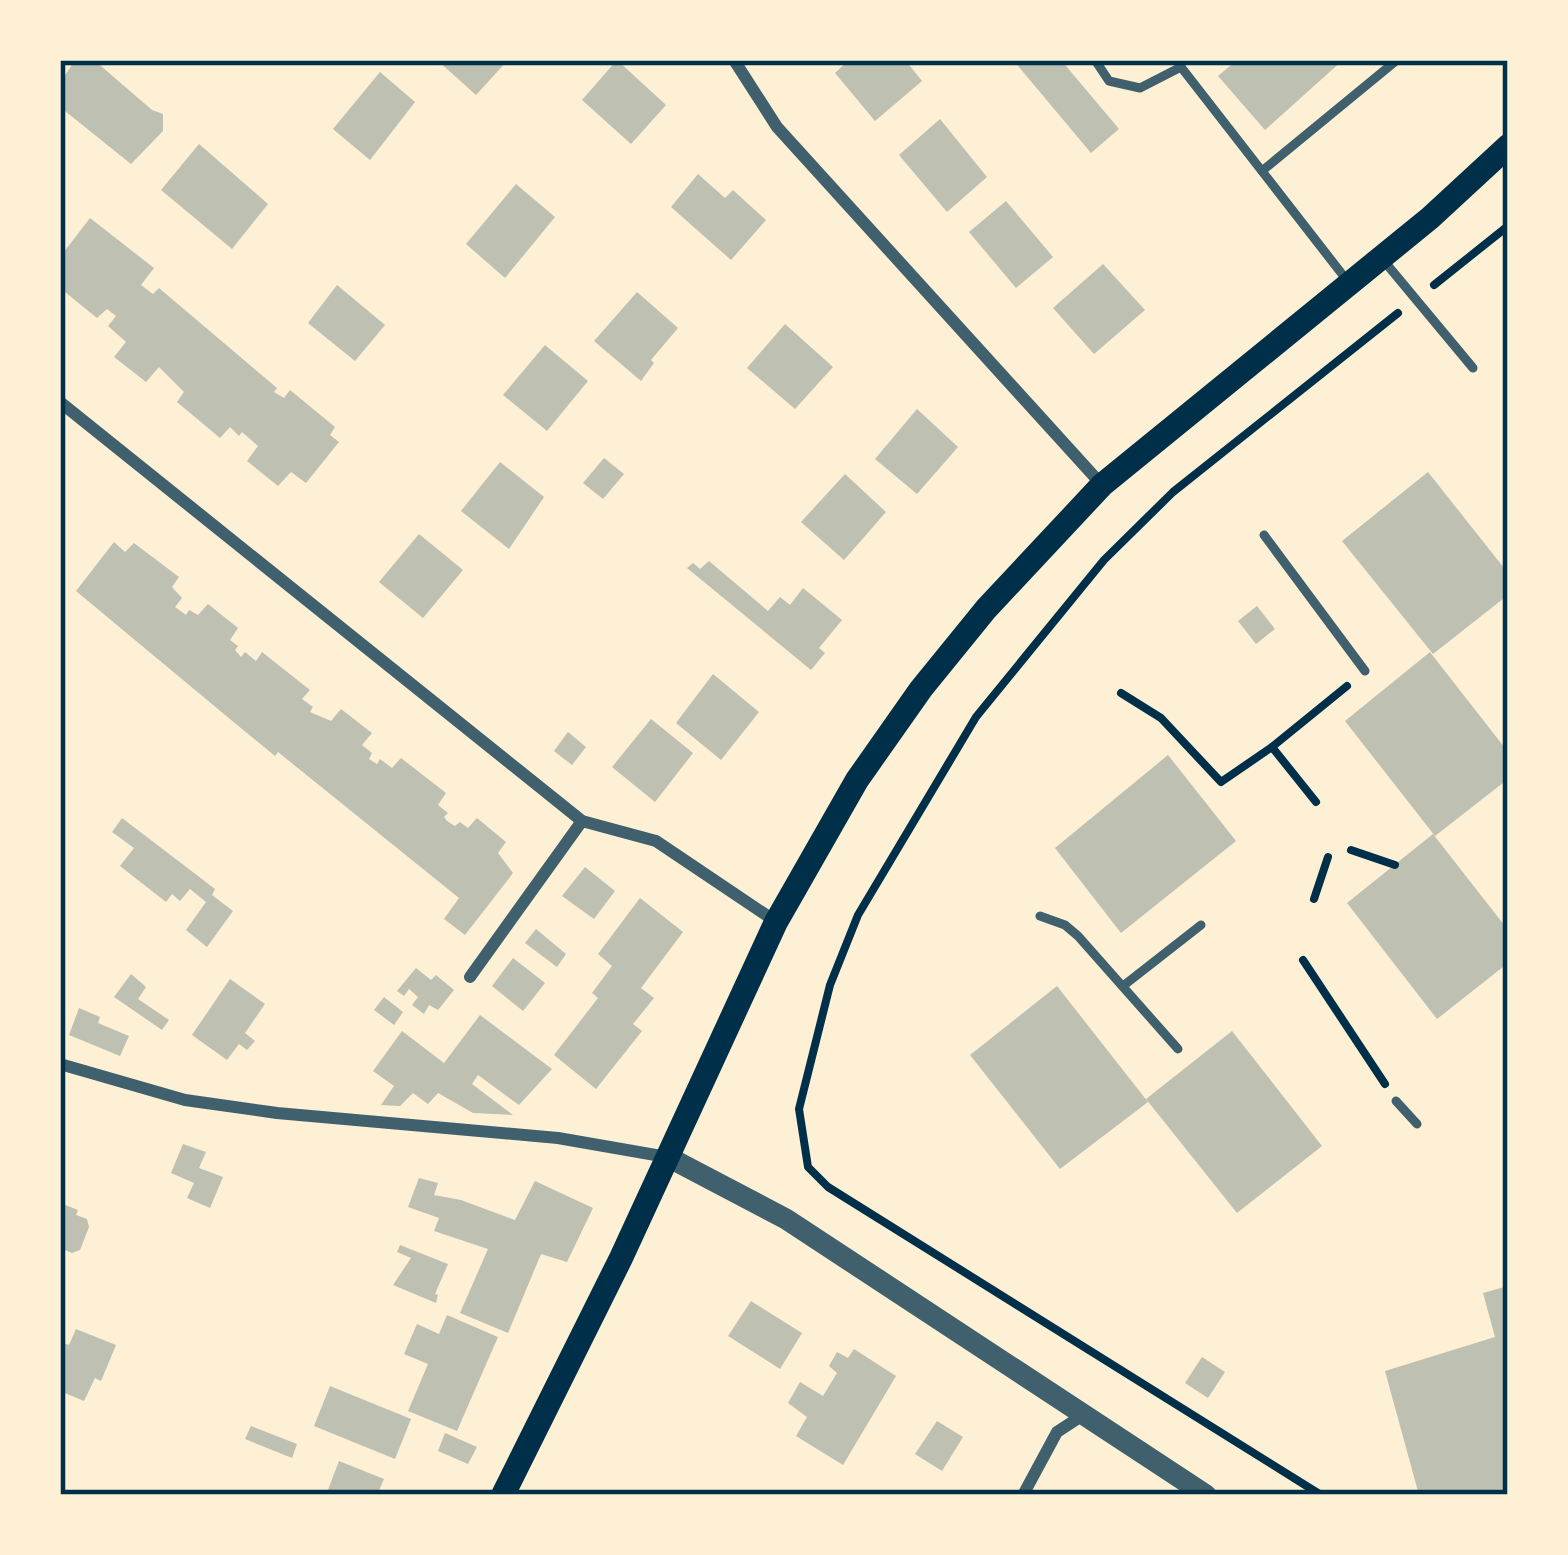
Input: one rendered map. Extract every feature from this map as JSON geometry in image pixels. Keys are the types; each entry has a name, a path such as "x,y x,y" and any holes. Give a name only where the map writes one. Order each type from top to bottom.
{"main road":[{"path":"502,1495 668,1157 776,922 856,780 921,689 986,609 1102,485 1349,284 1508,146"}],"street":[{"path":"734,60 777,127 1102,485"},
{"path":"60,402 581,821 656,841 776,922"},
{"path":"470,976 581,821"},
{"path":"60,1064 208,1103 361,1122 559,1138 668,1157 786,1219 1206,1495"},
{"path":"1023,1495 1057,1432 1084,1415"}],"lane":[{"path":"1095,60 1109,81 1140,88 1185,64 1349,284"},
{"path":"1262,171 1397,60"},
{"path":"1381,257 1473,368"},
{"path":"1264,535 1364,671"},
{"path":"1040,916 1065,925 1078,936 1178,1049"},
{"path":"1123,986 1201,925"},
{"path":"1396,1101 1417,1124"}],"path":[{"path":"1428,290 1508,226"},
{"path":"1321,1495 828,1187 808,1167 800,1108 830,985 858,914 976,717 1104,560 1173,492 1396,314"},
{"path":"1120,692 1161,718 1221,782 1272,747 1364,671"},
{"path":"1272,747 1316,802"},
{"path":"1352,850 1395,865"},
{"path":"1314,899 1328,857"},
{"path":"1304,960 1396,1101"}],"building":[{"path":"75,60 94,60 152,110 163,114 163,131 131,164 60,107 60,83"},
{"path":"437,60 508,60 476,95"},
{"path":"617,60 666,105 631,144 582,100"},
{"path":"849,60 905,60 922,81 875,121 835,73"},
{"path":"1013,60 1061,60 1119,129 1091,153"},
{"path":"1237,60 1343,60 1265,130 1218,76"},
{"path":"380,72 415,102 370,160 333,129"},
{"path":"940,119 987,177 947,212 899,155"},
{"path":"199,144 268,204 232,249 161,190"},
{"path":"698,174 725,198 733,190 766,220 731,260 671,207"},
{"path":"516,184 555,217 505,278 466,244"},
{"path":"1006,201 1053,257 1016,288 969,232"},
{"path":"90,218 154,268 141,285 153,294 159,288 277,388 274,392 284,398 290,390 335,427 330,435 339,442 306,483 291,472 278,486 247,461 258,446 242,432 239,436 230,427 220,438 177,402 184,392 159,367 146,382 114,357 126,342 108,326 116,316 107,309 97,318 60,288 60,257"},
{"path":"1103,264 1145,310 1094,354 1053,308"},
{"path":"337,285 385,325 355,361 308,323"},
{"path":"637,292 678,328 651,360 654,363 641,381 594,341"},
{"path":"785,324 833,367 795,409 747,368"},
{"path":"545,345 588,381 547,431 503,395"},
{"path":"917,409 958,447 917,494 875,459"},
{"path":"604,458 624,474 603,499 583,483"},
{"path":"500,462 544,497 509,549 461,511"},
{"path":"1428,472 1508,573 1508,595 1433,654 1342,541"},
{"path":"845,474 886,512 844,560 801,522"},
{"path":"419,534 463,570 423,618 379,582"},
{"path":"114,542 125,552 134,543 179,577 172,587 182,598 175,607 186,615 189,610 198,615 208,604 238,628 230,640 241,657 245,652 256,661 262,652 310,690 302,699 313,707 310,712 331,721 341,709 372,733 362,745 372,753 369,759 377,764 380,759 392,768 401,758 446,793 438,805 448,813 447,821 468,828 477,818 506,842 498,853 513,873 465,935 444,919 459,898 278,752 275,756 76,591"},
{"path":"709,561 768,611 780,597 790,605 803,588 842,620 819,648 825,653 811,670 687,568 693,563 700,569"},
{"path":"1257,606 1275,629 1256,644 1238,621"},
{"path":"1430,652 1508,752 1508,779 1435,836 1345,721"},
{"path":"713,674 759,712 721,760 676,723"},
{"path":"651,719 693,753 655,802 612,767"},
{"path":"568,732 586,747 572,765 554,751"},
{"path":"1168,755 1236,841 1121,933 1055,848"},
{"path":"122,818 215,889 212,895 233,911 207,947 186,930 206,902 190,889 180,901 172,894 166,902 120,866 134,848 112,832"},
{"path":"1433,834 1508,930 1508,963 1437,1019 1347,903"},
{"path":"585,867 615,891 594,919 562,896"},
{"path":"640,898 683,932 641,988 654,998 633,1024 642,1031 596,1089 554,1055 598,998 592,993 612,966 598,954"},
{"path":"536,929 566,954 557,967 525,943"},
{"path":"513,958 545,983 523,1011 492,986"},
{"path":"416,968 431,980 436,975 454,990 438,1010 429,1005 424,1014 412,1005 418,997 409,989 404,996 397,991"},
{"path":"131,974 146,987 138,999 169,1020 162,1030 114,997"},
{"path":"230,979 265,1004 245,1033 255,1041 247,1050 239,1044 227,1060 192,1035"},
{"path":"1057,986 1148,1102 1060,1169 970,1055"},
{"path":"384,997 403,1012 394,1025 374,1010"},
{"path":"79,1008 100,1017 98,1023 129,1036 120,1056 69,1035"},
{"path":"480,1015 552,1069 519,1105 478,1075 472,1084 513,1115 473,1113 438,1093 428,1104 413,1093 400,1106 381,1105 394,1086 373,1071 402,1031 444,1063"},
{"path":"1232,1031 1322,1146 1237,1213 1146,1099"},
{"path":"183,1144 206,1152 199,1168 223,1177 210,1208 187,1198 194,1183 171,1173"},
{"path":"419,1178 438,1183 434,1195 515,1220 535,1181 593,1208 567,1262 541,1254 508,1333 460,1313 488,1249 434,1231 439,1218 408,1207"},
{"path":"60,1203 78,1210 76,1215 87,1219 89,1227 80,1250 72,1253 60,1248"},
{"path":"400,1245 448,1264 435,1294 436,1303 393,1285 411,1258 397,1252"},
{"path":"1508,1286 1508,1495 1466,1495 1465,1491 1419,1495 1385,1371 1495,1337 1483,1293"},
{"path":"751,1301 802,1333 780,1369 728,1336"},
{"path":"447,1315 498,1337 457,1431 408,1411 428,1364 404,1354 417,1324 439,1334"},
{"path":"76,1329 116,1345 101,1381 95,1378 84,1401 60,1391 60,1342 69,1345"},
{"path":"854,1349 896,1376 843,1465 796,1436 807,1417 788,1403 800,1382 823,1396 837,1373 829,1366 837,1352 848,1358"},
{"path":"1202,1357 1225,1372 1208,1398 1185,1383"},
{"path":"330,1386 411,1419 395,1459 314,1426"},
{"path":"937,1421 963,1437 942,1471 915,1454"},
{"path":"251,1426 297,1444 292,1458 245,1439"},
{"path":"445,1433 477,1447 468,1464 438,1451"},
{"path":"339,1461 384,1479 377,1495 326,1495"}]}
